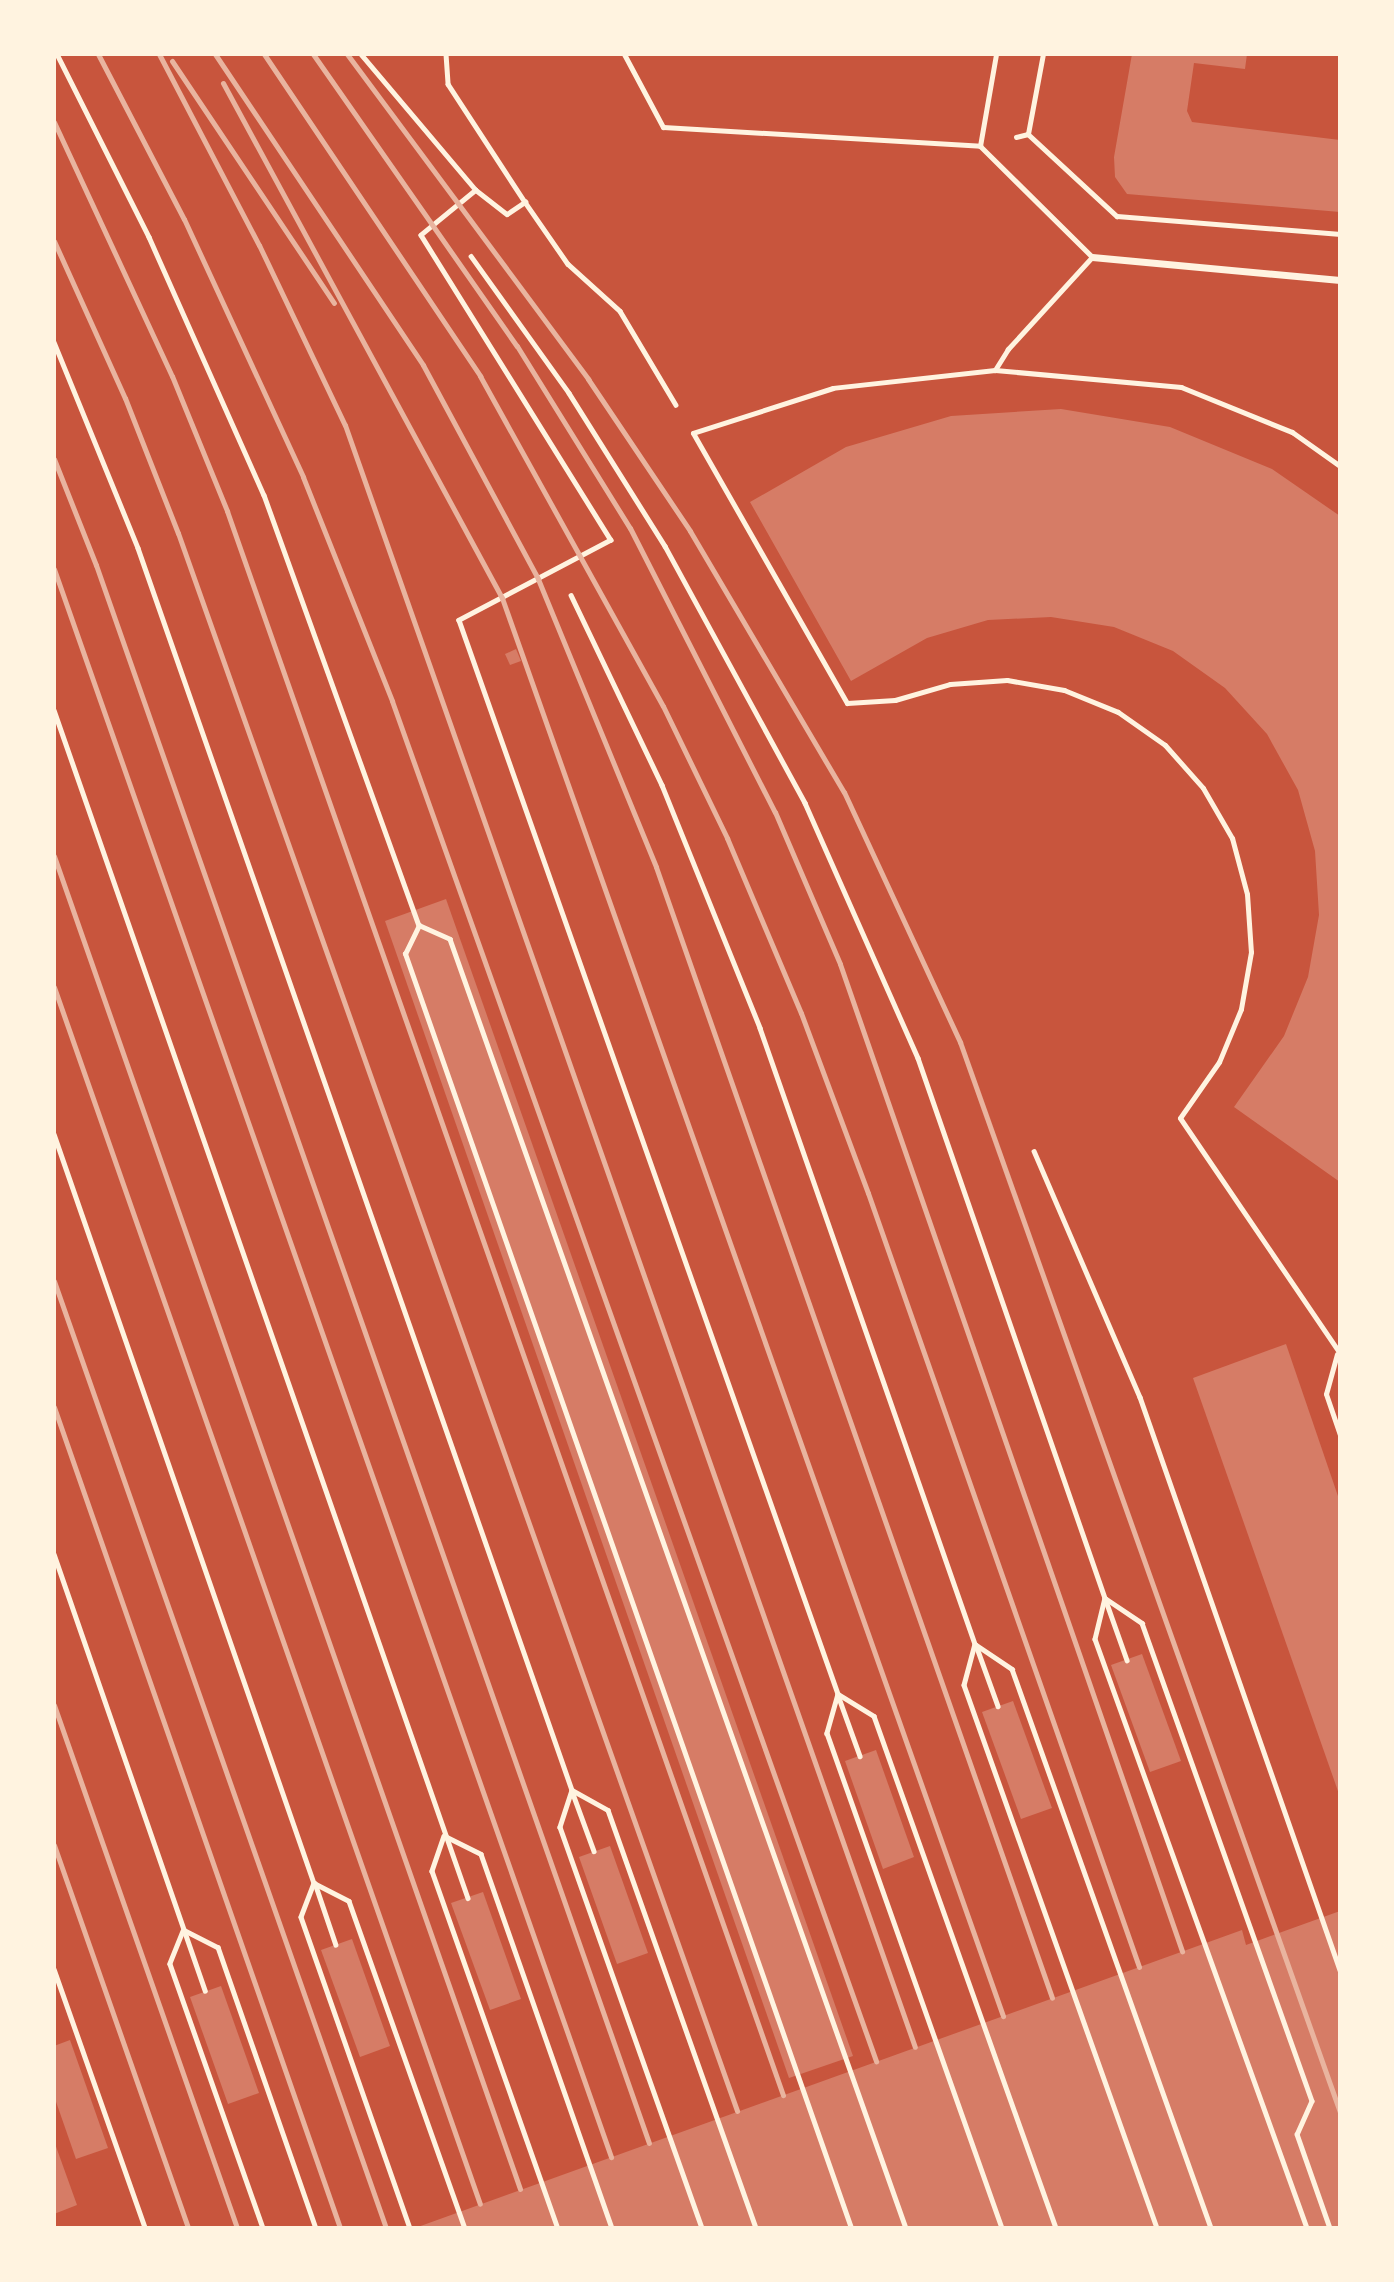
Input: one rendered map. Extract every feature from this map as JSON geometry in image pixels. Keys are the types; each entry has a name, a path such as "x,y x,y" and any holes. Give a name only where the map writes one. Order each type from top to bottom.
{"street":[{"path":"1092,257 1340,280"}],"lane":[{"path":"624,54 663,127 979,146 1092,257 1008,349 995,370"},
{"path":"979,146 996,54"},
{"path":"1340,466 1292,432 1181,387 995,370 833,387 693,433 847,703 895,701 950,684 1007,680 1064,690 1118,712 1165,745 1203,788 1232,838 1247,894 1251,951 1241,1009 1219,1062 1180,1118 1338,1354 1326,1394 1340,1435"}],"path":[{"path":"57,54 149,237 264,495 419,925 405,954 851,2228"},
{"path":"361,54 476,190 507,215 525,202"},
{"path":"446,54 448,84 568,264 620,311 693,433"},
{"path":"1028,134 1043,54"},
{"path":"979,146 1028,134"},
{"path":"1028,134 1117,216 1340,234"},
{"path":"476,190 421,234 611,540 459,620 860,1756"},
{"path":"471,256 569,393 665,547 805,803 918,1058 1127,1660"},
{"path":"54,342 138,548 594,1851"},
{"path":"571,595 667,796 760,1028 998,1706"},
{"path":"54,710 468,1898"},
{"path":"419,925 450,939 906,2228"},
{"path":"54,1134 337,1945"},
{"path":"1034,1151 1140,1397 1340,1970"},
{"path":"54,1554 205,1992"},
{"path":"1105,1598 1094,1639 1307,2228"},
{"path":"1105,1598 1142,1623 1311,2101 1297,2134 1330,2228"},
{"path":"975,1644 964,1685 1157,2228"},
{"path":"975,1644 1012,1668 1211,2228"},
{"path":"838,1694 827,1733 1002,2228"},
{"path":"838,1694 874,1716 1056,2228"},
{"path":"572,1790 560,1827 702,2228"},
{"path":"572,1790 608,1810 756,2228"},
{"path":"444,1835 432,1871 558,2228"},
{"path":"444,1835 481,1854 612,2228"},
{"path":"314,1883 301,1917 410,2228"},
{"path":"314,1883 349,1901 465,2228"},
{"path":"183,1930 170,1964 263,2228"},
{"path":"183,1930 218,1947 316,2228"},
{"path":"54,1969 145,2228"}],"building":[{"path":"1132,54 1247,54 1245,69 1194,63 1187,111 1192,122 1340,140 1340,212 1127,194 1115,177 1114,157"},
{"path":"1061,409 1170,427 1272,469 1340,516 1340,1182 1234,1107 1284,1036 1308,977 1319,915 1315,851 1298,790 1267,734 1225,688 1173,651 1114,627 1051,617 988,620 927,638 851,681 750,502 846,447 951,416"},
{"path":"516,649 521,661 510,665 505,654"},
{"path":"446,899 853,2056 789,2078 385,921"},
{"path":"1286,1344 1340,1502 1339,1794 1193,1378"},
{"path":"1142,1654 1181,1761 1150,1772 1111,1665"},
{"path":"1013,1701 1052,1808 1021,1819 982,1712"},
{"path":"876,1750 914,1857 883,1869 845,1761"},
{"path":"610,1846 648,1953 617,1964 579,1857"},
{"path":"483,1892 521,1999 490,2010 451,1903"},
{"path":"1340,1911 1340,2228 415,2228 1242,1930 1246,1945"},
{"path":"352,1939 390,2046 360,2057 321,1950"},
{"path":"221,1986 259,2093 228,2104 190,1997"},
{"path":"70,2040 108,2148 76,2159 54,2096 54,2046"},
{"path":"54,2141 77,2205 54,2214"}],"railway":[{"path":"98,54 184,219 303,477 392,701 876,2061"},
{"path":"159,54 259,245 345,425 915,2047"},
{"path":"215,54 423,365 538,579 656,867 1052,1998"},
{"path":"264,54 480,376 663,706 727,838 801,1013 868,1193 1139,1967"},
{"path":"313,54 517,346 630,528 775,812 840,964 1182,1951"},
{"path":"347,54 588,379 690,531 844,792 960,1042 1340,2112"},
{"path":"172,61 334,303"},
{"path":"223,83 502,598 1003,2016"},
{"path":"54,122 172,376 227,511 783,2095"},
{"path":"54,241 125,398 178,533 737,2111"},
{"path":"54,459 96,565 649,2143"},
{"path":"54,569 611,2157"},
{"path":"54,856 520,2189"},
{"path":"54,987 480,2204"},
{"path":"54,1281 386,2228"},
{"path":"54,1407 340,2228"},
{"path":"54,1705 237,2228"},
{"path":"54,1845 188,2228"}]}
